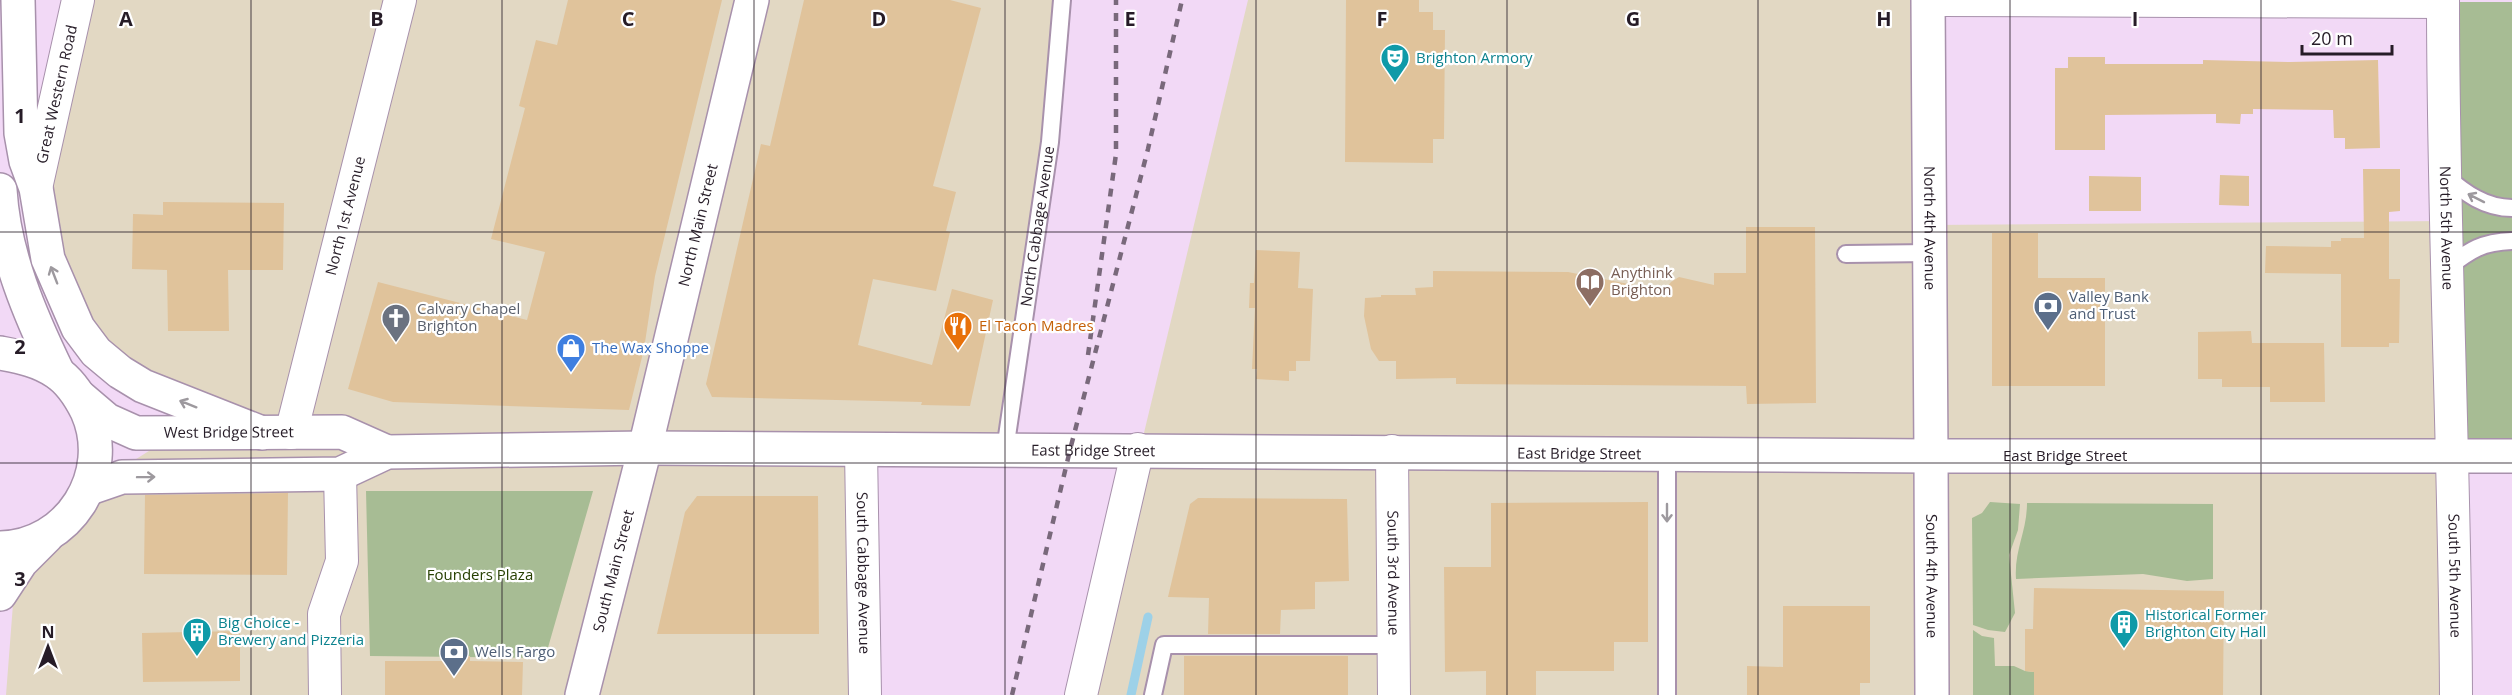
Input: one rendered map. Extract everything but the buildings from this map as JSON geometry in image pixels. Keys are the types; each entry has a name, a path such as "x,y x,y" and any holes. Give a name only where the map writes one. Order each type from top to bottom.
{"main road":[{"path":"0,90 16,0"},
{"path":"16,0 21,133 26,161 36,188 48,260 78,328 96,352 120,372 143,386 276,433"},
{"name":"North Main Street","path":"645,448 752,0"},
{"name":"North 4th Avenue","path":"1928,0 1930,456"},
{"path":"0,190 6,236 16,275 35,325 58,373 80,397 93,425 97,457 90,488 72,516 47,536 21,562 0,594"},
{"path":"0,354 29,358 58,373"},
{"name":"West Bridge Street","path":"80,397 107,420 136,433 342,432 387,452"},
{"name":"West Bridge Street","path":"90,488 122,477 340,474 387,452 645,448"},
{"name":"East Bridge Street","path":"645,448 1138,449 1667,455 2512,456"},
{"name":"South Main Street","path":"582,695 645,448"},
{"name":"South 4th Avenue","path":"1930,456 1932,695"},
{"path":"0,548 17,547 47,536"}],"street":[{"name":"Great Western Road","path":"36,188 78,0"},
{"name":"North 1st Avenue","path":"276,433 400,0"},
{"path":"1941,0 2443,1"},
{"name":"North 5th Avenue","path":"2443,1 2450,456"},
{"path":"1081,695 1138,449"},
{"name":"South Cabbage Avenue","path":"861,450 866,695"},
{"name":"South 3rd Avenue","path":"1392,451 1394,695"},
{"name":"South 5th Avenue","path":"2450,456 2456,542 2456,695"},
{"path":"325,695 324,614 342,561 340,474"}],"lane":[{"name":"North Cabbage Avenue","path":"1005,450 1050,142 1062,0"},
{"path":"2445,176 2463,192 2479,201 2503,208 2512,208"},
{"path":"2447,268 2469,250 2490,242 2512,241"},
{"path":"1846,254 1930,253"},
{"path":"1667,455 1667,695"},
{"path":"1152,695 1164,645 1394,645"}],"shaded area":[{"path":"78,0 1062,0 1005,450 861,450 865,695 6,695 13,604 47,536 90,488 176,434 260,433 96,352 37,200"},
{"path":"1248,0 1928,0 1930,225 2446,221 2456,695 1081,695"}],"green space":[{"path":"2443,2 2512,2 2512,456 2450,456"},
{"name":"Founders Plaza","path":"366,491 593,491 545,658 370,656"},
{"path":"1990,502 2020,504 2018,530 2009,555 2015,613 2005,632 1973,625 1972,518 1982,513"},
{"path":"2027,503 2213,504 2213,579 2187,581 2143,574 2016,579 2017,559"},
{"path":"1973,630 1982,636 1994,638 1995,666 2014,666 2034,672 2034,695 1973,695"}],"waterway":[{"path":"1131,695 1148,617"}],"railway":[{"path":"1088,355 1116,154 1116,0"},
{"path":"1012,695 1070,450 1148,149 1182,0"}],"place":[{"name":"Brighton Armory","path":"1395,84"},
{"name":"Anythink Brighton","path":"1590,308"},
{"name":"Valley Bank and Trust","path":"2048,332"},
{"name":"Calvary Chapel Brighton","path":"396,344"},
{"name":"El Tacon Madres","path":"958,352"},
{"name":"The Wax Shoppe","path":"571,374"},
{"name":"Historical Former Brighton City Hall","path":"2124,650"},
{"name":"Big Choice - Brewery and Pizzeria","path":"197,658"},
{"name":"Wells Fargo","path":"454,678"}]}
